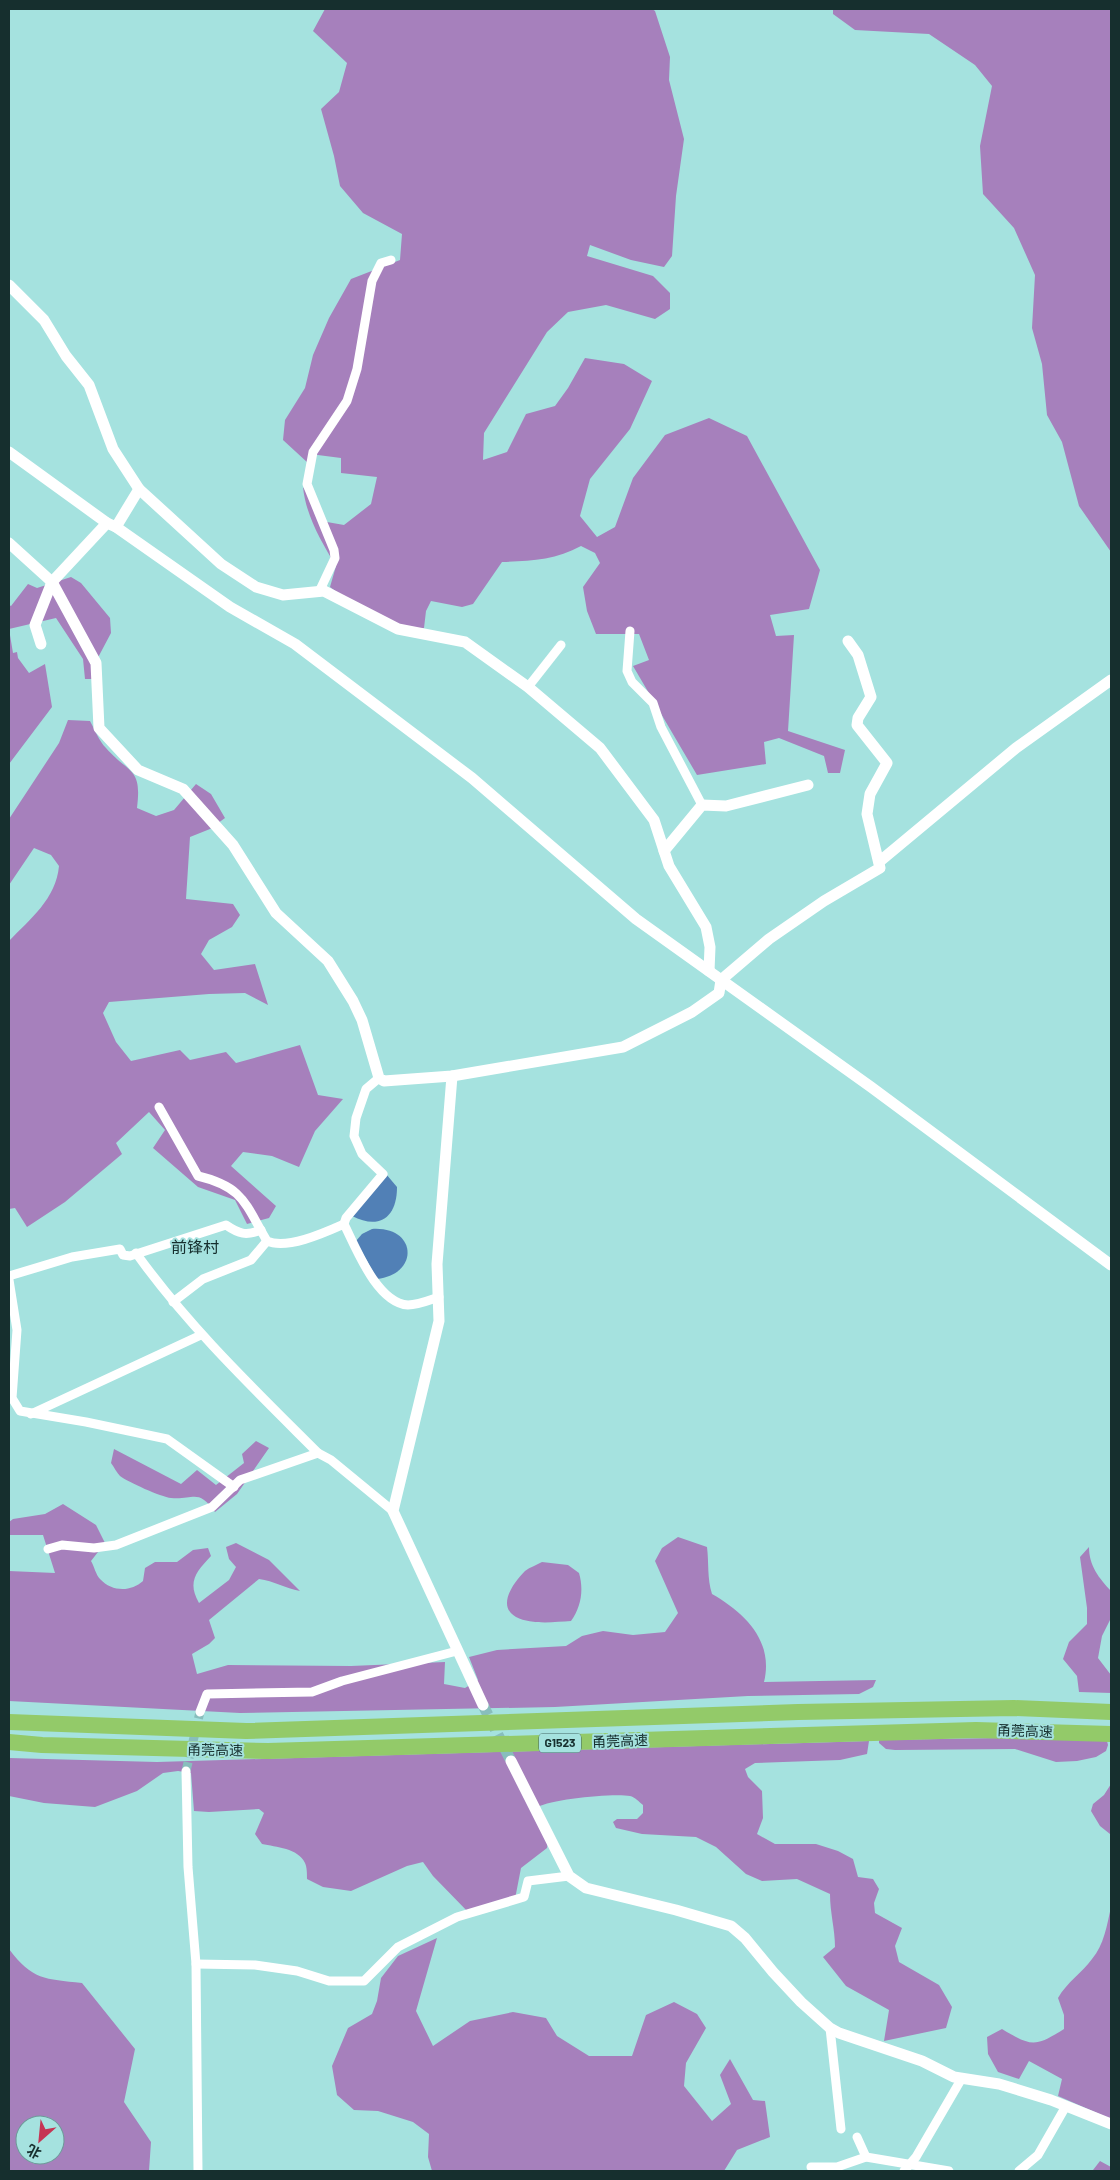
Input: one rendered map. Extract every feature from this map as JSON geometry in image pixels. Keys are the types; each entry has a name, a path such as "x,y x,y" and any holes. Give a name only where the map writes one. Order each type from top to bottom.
{"highway":[{"name":"甬莞高速","path":"9,1722 246,1731 798,1712 1014,1708 1111,1712"},
{"name":"甬莞高速","path":"9,1742 42,1745 268,1751 976,1730 1111,1734"}],"street":[{"path":"319,592 335,558 334,550 307,484 313,452 346,401 357,369 372,281 381,263 391,260"},
{"path":"9,285 44,320 66,356 89,385 113,449 139,489 221,564 256,587 284,595 324,591 398,629 465,642 528,686 600,748 654,820 669,866 706,927 710,947 709,971"},
{"path":"9,452 230,607 302,650 472,778 636,918 871,1087 1111,1265"},
{"path":"41,644 35,625 52,582 111,525 139,489"},
{"path":"9,543 52,582 96,663 99,728 138,770 183,789 233,845 276,913 328,961 353,1001 362,1020 379,1078 384,1082 452,1076 623,1047 692,1012 719,993 721,980 769,939 824,901 880,868 867,814 870,794 887,763 857,725 858,718 871,697 858,655 848,642"},
{"path":"630,631 627,671 632,682 653,704 661,727 702,805"},
{"path":"528,686 560,645"},
{"path":"879,862 1016,748 1111,680"},
{"path":"702,805 726,806 808,785"},
{"path":"664,852 702,805"},
{"path":"393,1510 439,1321 437,1264 452,1076"},
{"path":"379,1078 366,1090 356,1118 354,1136 362,1154 383,1174 346,1218 344,1224 366,1269 392,1298 402,1304 410,1305 439,1297"},
{"path":"159,1107 198,1176 213,1180 241,1196 268,1241 277,1244 292,1242 318,1236 344,1224"},
{"path":"9,1276 72,1257 120,1249 122,1255 130,1256 226,1225 240,1234 251,1234 261,1230"},
{"path":"173,1302 203,1279 251,1260 268,1241"},
{"path":"136,1254 201,1335 318,1453 331,1460 393,1510 482,1705"},
{"path":"9,1280 17,1330 11,1403 20,1411 31,1414 86,1422 166,1439 234,1487"},
{"path":"31,1414 201,1335"},
{"path":"48,1549 62,1545 94,1548 116,1545 212,1507 240,1480 318,1453"},
{"path":"200,1712 207,1694 312,1692 342,1681 457,1650"},
{"path":"511,1761 569,1876 586,1888 676,1910 731,1926 746,1938 773,1972 801,2002 830,2028 852,2039 922,2061 954,2077 999,2084 1066,2106 1111,2124"},
{"path":"186,1771 188,1867 196,1964 198,2171"},
{"path":"196,1964 255,1965 297,1971 329,1981 364,1981 398,1947 457,1917 524,1897 528,1881 569,1876"},
{"path":"830,2028 841,2129"},
{"path":"904,2171 962,2078"},
{"path":"1019,2171 1038,2155 1066,2106"},
{"path":"857,2137 866,2157"},
{"path":"811,2167 837,2167 866,2157 949,2171"}],"shaded area":[{"path":"325,9 652,9 655,11 670,57 669,80 684,139 676,196 672,256 664,267 631,260 590,245 587,256 653,276 670,293 670,309 655,319 606,305 568,312 547,332 484,433 483,460 507,452 526,414 555,406 585,358 624,364 652,381 630,429 590,479 580,516 597,537 615,527 633,478 665,435 709,418 747,436 820,570 809,609 770,615 776,636 794,635 788,731 845,750 840,773 828,773 824,756 779,738 764,742 766,764 697,775 633,666 649,660 639,634 596,634 587,611 583,587 600,563 595,553 581,546 552,557 502,562 473,604 462,607 431,601 426,611 424,628 406,628 346,599 330,587 336,566 311,518 303,487 327,522 344,525 371,504 377,477 341,473 341,458 310,454 308,463 283,440 285,420 305,388 313,355 329,318 351,279 400,260 402,234 363,213 340,186 321,109 339,92 347,63 313,31"},
{"path":"833,9 1111,9 1111,552 1079,506 1062,442 1047,415 1042,364 1032,328 1035,275 1014,228 983,194 980,146 992,86 975,65 929,34 855,30 833,14"},
{"path":"71,577 81,583 110,618 111,633 93,667 92,679 85,679 83,659 56,618 9,629 9,605 11,606 28,584 37,588"},
{"path":"9,629 13,653 17,652 18,658 29,673 45,664 52,707 9,764"},
{"path":"68,720 90,721 99,739 114,757 136,778 138,785 137,808 156,816 174,810 196,784 211,794 225,818 210,829 190,837 186,899 233,904 240,915 232,927 209,940 201,954 214,970 255,964 268,1005 245,993 109,1002 103,1013 116,1042 131,1061 180,1050 190,1060 226,1052 236,1063 300,1045 318,1095 343,1099 315,1131 299,1167 272,1156 243,1152 231,1166 276,1206 269,1218 247,1224 235,1200 198,1187 153,1148 165,1130 149,1112 116,1143 122,1154 65,1202 27,1227 15,1208 9,1209 9,941 41,908 53,889 59,866 51,855 34,848 9,885 9,819 59,743"},
{"path":"256,1441 269,1448 237,1494 215,1512 200,1498 171,1498 137,1485 120,1476 111,1463 114,1449 181,1484 197,1470 216,1485 244,1463 242,1454"},
{"path":"63,1504 96,1525 105,1543 91,1561 99,1577 110,1586 121,1589 133,1587 143,1581 145,1568 155,1562 177,1562 193,1550 208,1548 211,1556 197,1572 194,1583 195,1596 199,1603 229,1580 236,1567 229,1559 226,1547 236,1543 269,1560 300,1591 259,1579 209,1620 215,1638 192,1654 197,1674 228,1665 351,1666 445,1662 444,1684 465,1688 478,1680 469,1657 497,1650 566,1646 582,1636 603,1631 633,1635 665,1632 678,1613 655,1561 662,1548 678,1537 707,1547 712,1594 746,1619 761,1641 766,1667 764,1682 876,1680 873,1687 859,1694 748,1696 555,1707 240,1713 9,1701 9,1571 55,1573 43,1535 9,1535 9,1522 13,1519 45,1514"},
{"path":"1089,1547 1093,1566 1111,1591 1111,1618 1102,1636 1098,1658 1111,1675 1111,1693 1079,1692 1077,1676 1063,1659 1069,1642 1087,1624 1087,1608 1080,1557"},
{"path":"542,1562 568,1565 579,1573 581,1598 571,1621 543,1622 522,1620 510,1612 507,1607 509,1594 516,1581 529,1568"},
{"path":"1000,1738 1107,1741 1108,1745 1106,1751 1096,1757 1077,1761 1056,1762 1015,1749 895,1750 886,1749 879,1743 879,1740"},
{"path":"869,1741 867,1754 840,1760 755,1763 745,1769 748,1777 762,1791 763,1818 757,1834 775,1844 816,1844 838,1851 853,1859 858,1877 873,1879 879,1889 874,1903 875,1913 902,1928 895,1946 899,1962 939,1985 952,2007 946,2028 884,2041 889,2010 846,1986 823,1957 835,1947 830,1894 797,1879 762,1881 746,1874 716,1847 696,1837 642,1834 616,1828 613,1822 617,1819 637,1819 643,1813 643,1805 630,1796 583,1797 556,1801 538,1807 548,1841 547,1848 521,1868 515,1899 469,1913 433,1876 423,1862 407,1866 351,1891 323,1887 307,1879 306,1865 302,1858 292,1851 262,1844 255,1834 264,1813 259,1809 194,1811 191,1773 178,1771 163,1773 137,1791 95,1807 44,1803 9,1796 9,1758 157,1762"},
{"path":"1111,1784 1111,1840 1110,1834 1100,1826 1091,1811 1093,1804 1104,1795"},
{"path":"1111,1907 1111,2119 1058,2096 1062,2079 1029,2061 1019,2079 998,2072 988,2054 987,2037 1002,2029 1027,2042 1040,2042 1064,2029 1064,2015 1058,1998 1088,1964 1099,1948"},
{"path":"437,1938 416,2011 433,2046 470,2021 513,2012 546,2018 557,2036 589,2056 632,2056 646,2015 674,2002 697,2014 706,2028 686,2063 684,2086 712,2121 731,2104 720,2075 730,2059 753,2100 765,2101 770,2137 737,2150 724,2171 432,2171 428,2157 429,2134 413,2122 378,2111 354,2110 337,2095 332,2066 348,2028 372,2014 377,2001 381,1978 398,1956"},
{"path":"9,1949 25,1967 40,1976 82,1983 135,2049 124,2102 151,2142 149,2171 9,2171"},
{"path":"1100,2161 1111,2167 1111,2171 1088,2171 1093,2170"}],"water":[{"path":"386,1174 397,1187 394,1207 390,1213 385,1218 370,1222 352,1216"},
{"path":"372,1229 387,1230 398,1235 405,1242 408,1251 401,1269 391,1275 377,1279 356,1241 362,1234"}],"tunnel":[{"path":"483,1705 511,1761"},
{"path":"186,1771 200,1712"}],"district":[{"name":"前锋村","path":"195,1247"}]}
